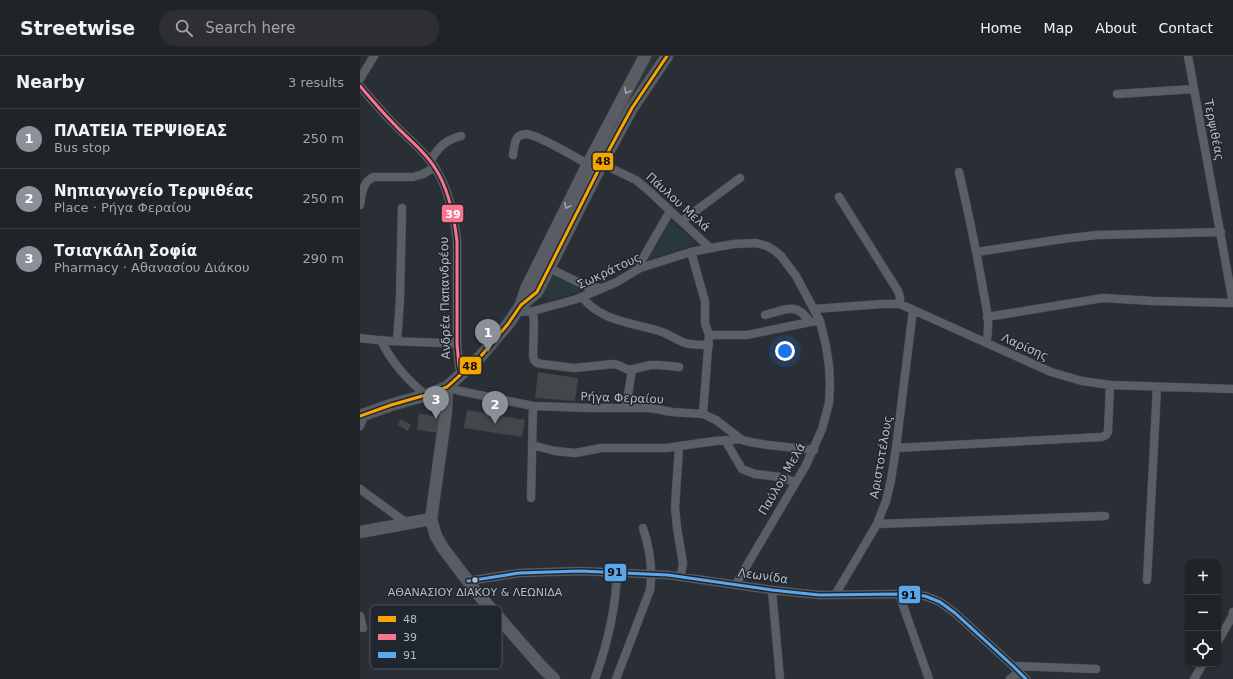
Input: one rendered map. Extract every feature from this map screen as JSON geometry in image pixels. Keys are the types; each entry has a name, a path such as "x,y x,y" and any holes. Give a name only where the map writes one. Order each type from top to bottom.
{"street":[{"path":"360,79 374,56"},
{"path":"519,309 526,289 594,162 645,56"},
{"path":"360,426 362,415 447,387 481,356 519,309 537,292 549,268 594,162 667,56"},
{"name":"Τερψιθέας","path":"1188,56 1233,303"},
{"name":"Ανδρέα Παπανδρέου","path":"360,86 395,126 432,164 444,184 456,227 458,259 458,344 461,374"},
{"path":"1117,94 1194,89"},
{"name":"Πάυλου Μελά","path":"513,155 518,137 526,134 533,136 636,180 710,248 734,244 756,243 775,250 782,256 796,276 814,309"},
{"path":"360,205 364,186 367,180 373,177 407,178 423,174 432,164 443,144 461,136"},
{"path":"959,172 977,252 988,316 986,343"},
{"path":"682,222 740,178"},
{"path":"839,197 898,292 900,304"},
{"path":"397,341 400,300 402,208"},
{"path":"640,268 642,260 670,211"},
{"path":"977,252 1097,235 1221,232"},
{"name":"Σωκράτους","path":"519,309 533,311 577,299 617,282 640,268 691,252 710,248"},
{"path":"691,252 705,301 705,323 709,335 703,414"},
{"path":"549,268 586,286 601,288"},
{"path":"582,297 597,312 612,318 662,332 684,342 709,345"},
{"path":"988,316 1103,298 1233,303"},
{"name":"Λαρίσης","path":"814,309 900,304 1051,372 1082,381 1110,385 1233,389"},
{"path":"766,315 795,308 801,311 810,322"},
{"name":"Παύλου Μελά","path":"736,584 806,465 814,450 822,429 829,403 830,384 826,346 820,321 814,309"},
{"name":"Αριστοτέλους","path":"835,595 877,524 889,492 913,310"},
{"path":"533,311 533,351 534,360 537,363 574,368 614,364 629,370 659,364 679,367"},
{"path":"709,335 747,335 820,321"},
{"path":"360,338 381,341 458,344"},
{"path":"381,341 396,365 412,383 426,395"},
{"path":"626,408 632,370"},
{"path":"896,448 1102,437 1108,432 1110,385"},
{"path":"447,387 445,420 431,519 436,536 443,548 488,605"},
{"name":"Ρήγα Φεραίου","path":"447,387 533,406 650,408 672,412 703,414 716,420 740,439 768,445 814,450"},
{"path":"1148,580 1156,387"},
{"path":"531,498 533,406"},
{"path":"532,444 555,451 575,453 602,448 679,447 712,441 740,439"},
{"path":"725,440 742,469 755,474 780,477 796,482"},
{"path":"679,447 676,507 677,533 683,563 681,576"},
{"path":"360,489 401,519 409,523"},
{"path":"877,524 1105,516"},
{"path":"360,532 431,519"},
{"path":"616,679 650,590 650,552 643,528"},
{"name":"Λεωνίδα","path":"468,581 512,574 580,570 651,573 681,576 799,593 835,595 899,594 925,596 940,602 955,614 1026,679"},
{"path":"595,679 614,610 618,572"},
{"path":"772,590 780,679"},
{"path":"899,594 929,679"},
{"path":"1221,636 1232,617 1233,612"},
{"path":"360,616 363,628"},
{"path":"502,622 554,679"},
{"path":"1194,679 1201,667"},
{"path":"1010,679 1016,669 1096,669"}],"shaded area":[{"path":"650,56 657,56 599,157 597,156"},
{"path":"670,219 694,242 694,245 647,260 646,258"},
{"path":"552,273 586,288 555,300 545,298 541,296 541,294"}],"building":[{"path":"538,372 578,378 575,401 535,398"},
{"path":"467,410 525,420 522,437 464,428"},
{"path":"419,414 440,417 439,433 417,430"},
{"path":"401,419 411,425 408,431 398,425"}],"transit line":[{"name":"48","path":"360,416 447,387 481,356 508,324 521,305 537,292 602,163 632,108 667,56"},
{"name":"39","path":"360,86 377,106 426,156 440,176 444,185 452,212 457,241 457,344 461,374"},
{"name":"91","path":"468,581 519,573 580,571 668,575 772,590 819,595 899,594 925,596 940,602 955,613 1026,679"}],"place":[{"name":"ΠΛΑΤΕΙΑ ΤΕΡΨΙΘΕΑΣ","path":"488,352"},
{"name":"Τσιαγκάλη Σοφία","path":"436,419"},
{"name":"Νηπιαγωγείο Τερψιθέας","path":"495,424"},
{"name":"ΑΘΑΝΑΣΙΟΥ ΔΙΑΚΟΥ & ΛΕΩΝΙΔΑ","path":"475,580"}]}
